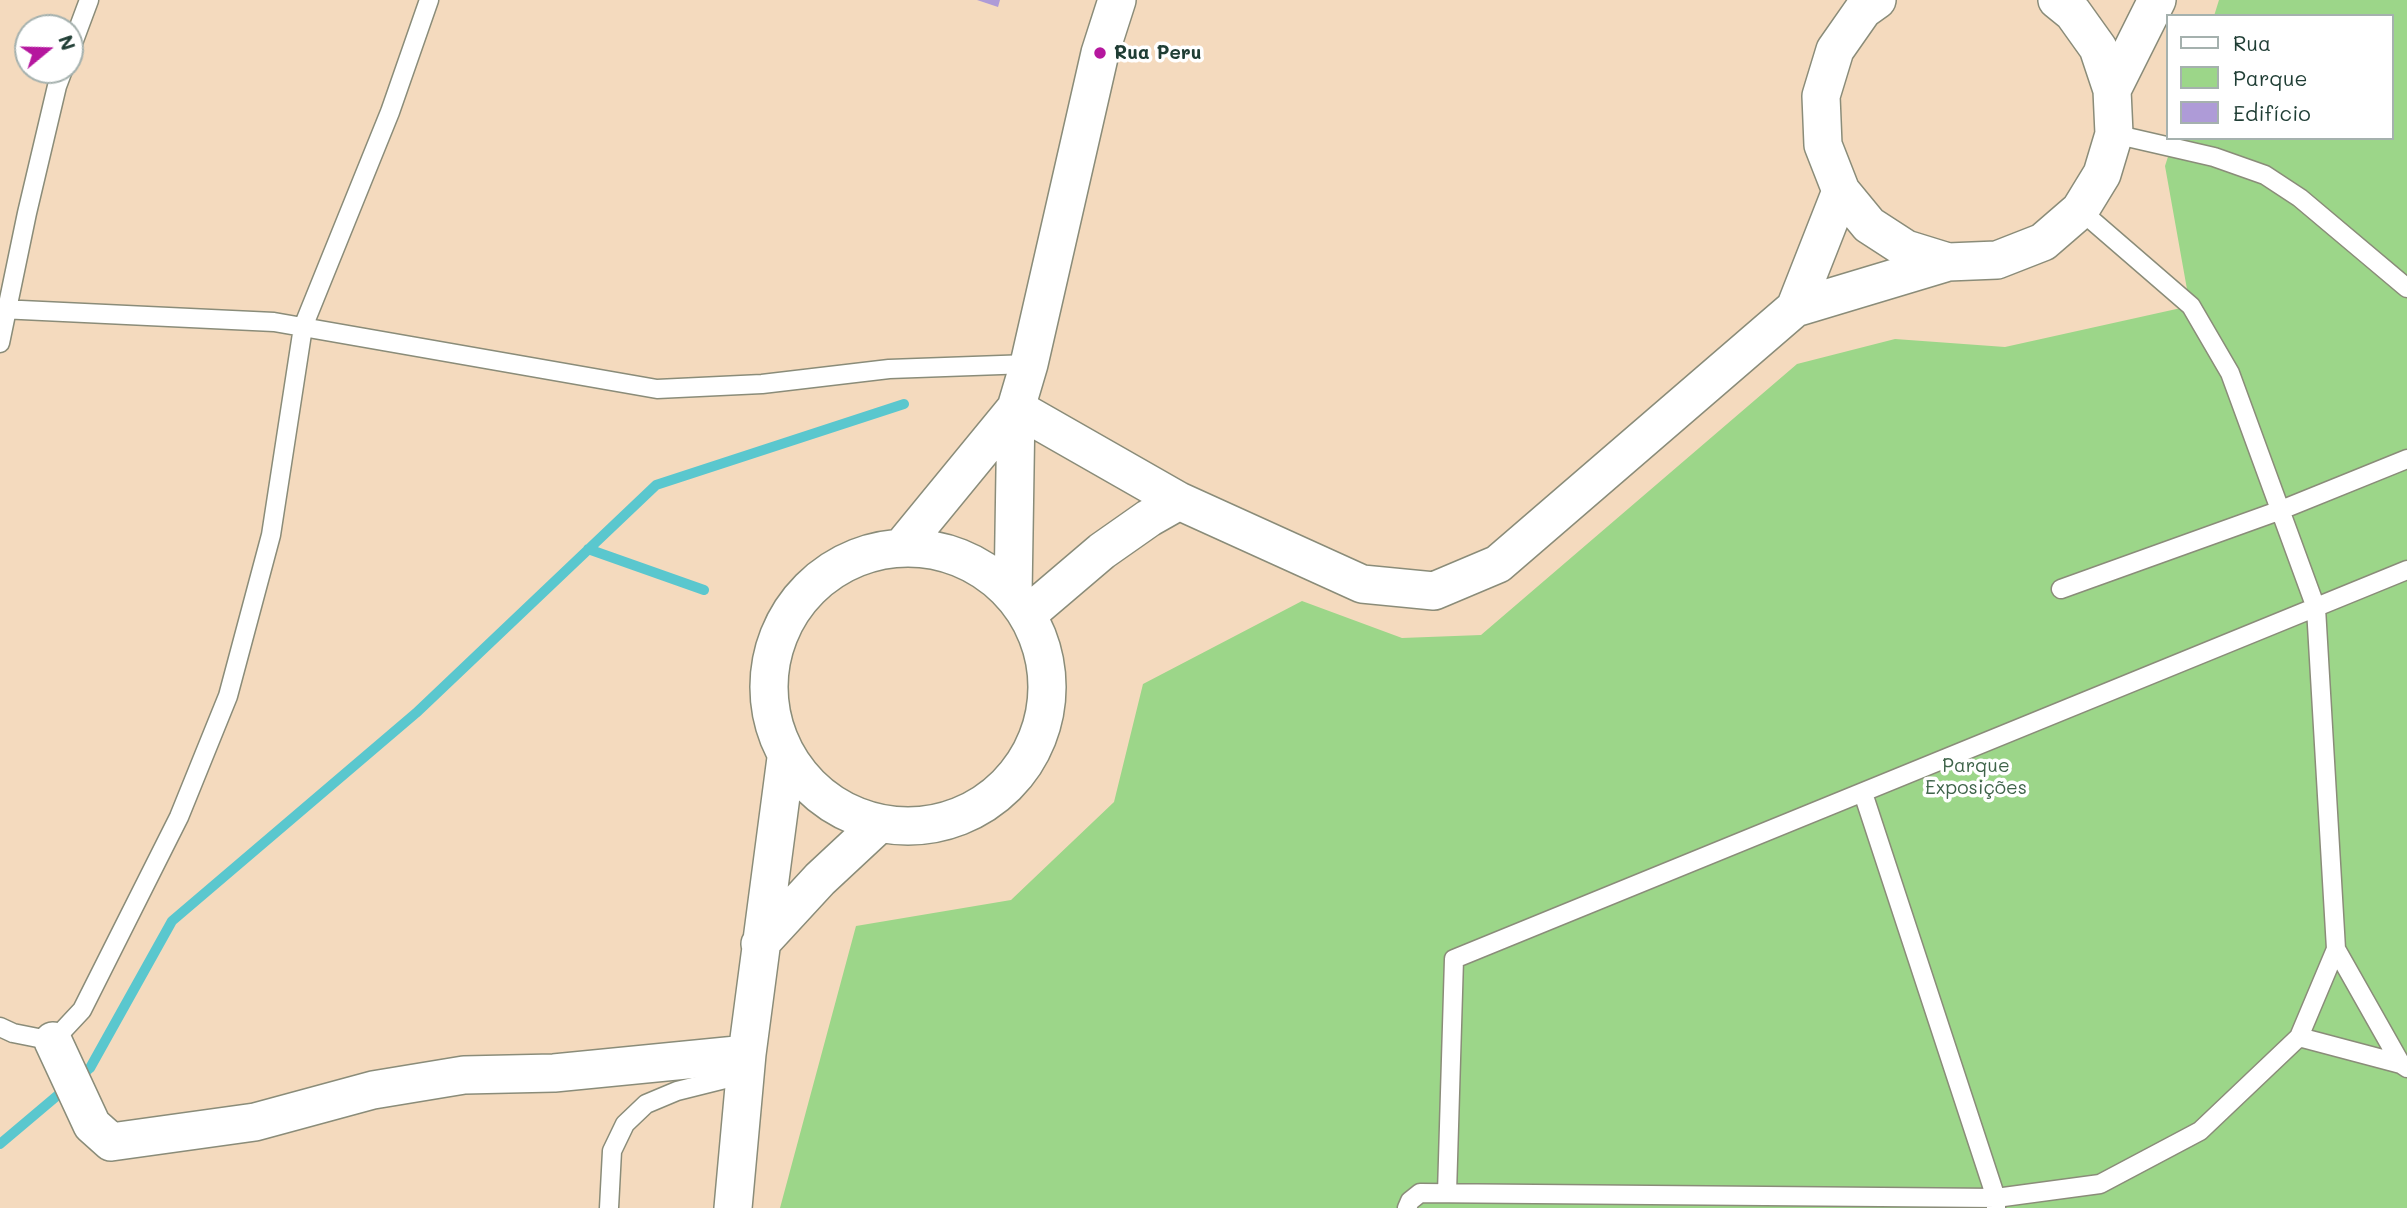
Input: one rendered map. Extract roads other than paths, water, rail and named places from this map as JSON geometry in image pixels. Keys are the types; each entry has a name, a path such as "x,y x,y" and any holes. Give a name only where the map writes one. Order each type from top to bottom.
{"street":[{"path":"1020,604 982,567 943,551 902,547 855,558 814,582 785,620 769,665 770,713 786,758 825,802 878,825 933,827 984,807 1023,769 1045,719 1046,665 1020,604 1016,408 1030,364 1100,54 1117,0"},
{"path":"1877,0 1863,10 1835,50 1821,96 1823,145 1841,191 1869,225 1906,249 1948,262"},
{"path":"1016,408 1179,501 1362,583 1434,591 1498,564 1795,308 1948,262 1997,260 2043,242 2080,210 2102,174 2114,134 2112,90 2098,48 2073,13 2057,0"},
{"path":"2112,90 2157,0"},
{"path":"1795,308 1841,191"},
{"path":"902,547 1016,408"},
{"path":"1020,604 1179,501"},
{"path":"733,1208 760,944 786,758"},
{"path":"760,944 820,879 878,825"},
{"path":"54,1041 92,1125 111,1142 255,1122 373,1090 464,1075 746,1064"}],"lane":[{"path":"0,1027 13,1034 54,1041 82,1010 178,817 228,696 271,535 303,327 390,113 429,0"},
{"path":"0,343 3,310 58,84"},
{"path":"2114,134 2214,158 2265,175 2301,198 2407,288"},
{"path":"1407,1208 1410,1201 1420,1193 1996,1203 2100,1184 2200,1131 2299,1037 2336,949 2316,608 2230,373 2191,306 2080,210"},
{"path":"3,310 274,322 657,388 762,384 889,369 1030,364"},
{"path":"2061,589 2281,510 2407,459"},
{"path":"1447,1193 1454,959 2407,570"},
{"path":"1863,793 1996,1203"},
{"path":"2336,949 2404,1066"},
{"path":"2299,1037 2404,1066"},
{"path":"609,1208 612,1151 625,1124 646,1104 746,1064"}],"waterway":[{"path":"0,1144 90,1068 172,921 416,713 656,485 904,404"},
{"path":"588,549 704,590"}],"place":[{"name":"Rua Peru","path":"1100,53"}],"park label":[{"name":"Parque Exposições","path":"1976,777"}]}
